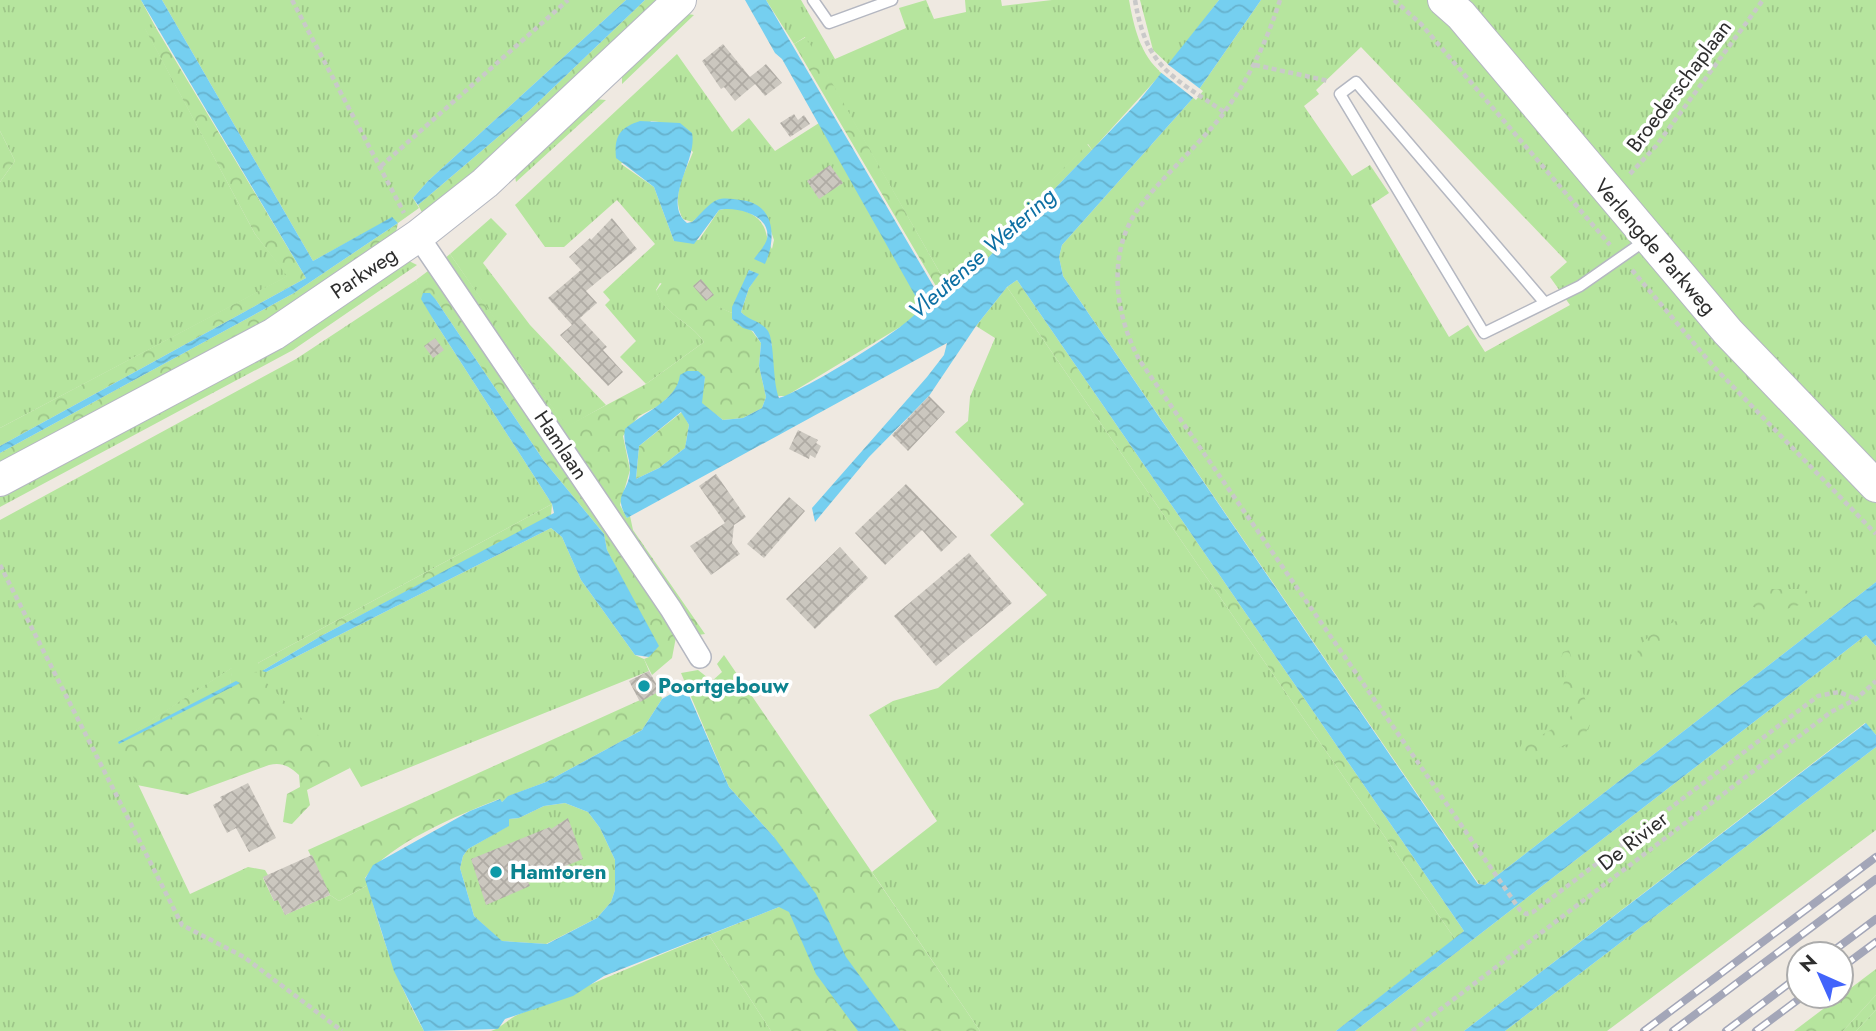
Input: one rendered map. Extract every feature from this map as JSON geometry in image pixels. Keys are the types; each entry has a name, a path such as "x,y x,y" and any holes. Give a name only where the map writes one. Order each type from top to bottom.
{"street":[{"name":"Parkweg","path":"0,480 274,334 418,236 485,183 680,0"},
{"name":"Verlengde Parkweg","path":"1444,0 1461,15 1728,332 1876,486"},
{"name":"Hamlaan","path":"418,236 664,598 700,657"}],"lane":[{"path":"813,0 829,23 837,23 892,0"},
{"path":"1545,303 1356,82 1340,94 1484,333 1545,303 1622,259 1648,238"}],"path":[{"path":"292,0 418,236"},
{"path":"382,166 568,0"},
{"path":"1135,0 1144,41 1158,64 1224,113"},
{"path":"1280,0 1255,65 1224,113 1139,206 1120,251 1118,304 1127,337 1520,910 1526,914 1533,912 1818,696 1839,692 1856,699"},
{"name":"Broederschaplaan","path":"1587,218 1656,146 1763,0"},
{"path":"1255,65 1325,80 1348,89"},
{"path":"0,565 182,925 243,957 342,1031"},
{"name":"De Rivier","path":"1412,1031 1648,849 1831,712 1856,699 1876,681"}],"green space":[{"path":"0,0 141,0 156,28 145,28 255,234 288,276 0,428 0,182 15,161 0,131"},
{"path":"162,0 626,0 428,181 413,198 419,208 398,223 392,218 313,261"},
{"path":"645,0 661,0 548,110 424,216 418,205 531,109"},
{"path":"766,0 801,0 835,59 906,28 899,8 926,0 934,19 966,12 965,0 1001,0 1002,6 1052,0 1129,0 1143,49 1162,73 1092,150 1088,144 970,264 952,278 940,273 805,37 794,44"},
{"path":"1140,0 1219,0 1169,65 1153,50"},
{"path":"1261,0 1876,0 1876,582 1485,885 1479,884 1063,276 1059,257 1062,245 1193,98","holes":["1361,47 1567,262 1550,277 1570,305 1485,352 1468,325 1449,337 1371,205 1389,193 1370,165 1352,176 1304,106 1319,94 1316,90"]},
{"path":"682,13 694,15 622,84 622,72"},
{"path":"144,27 156,28 306,278 0,446 0,428 287,276 255,234"},
{"path":"806,37 940,273 952,278 970,264 1087,144 1092,150 963,284 940,293 794,44"},
{"path":"677,54 732,132 749,118 775,151 819,123 921,306 915,318 786,396 777,396 771,364 772,344 741,312 749,288 758,274 749,270 732,313 660,283 656,290 665,306 704,342 646,384 620,357 636,341 605,305 610,300 603,292 655,244 617,200 564,247 545,247 515,205","holes":["651,121 659,122 693,152 678,194 679,211 683,219 692,222 717,200 765,214 774,240 772,249 759,220 747,212 733,209 719,210 699,240 674,241 654,187 621,164"]},
{"path":"594,99 606,100 516,182 514,170"},
{"path":"0,131 15,161 0,182"},
{"path":"491,218 507,234 483,263 530,325 606,405 567,427 505,344 509,340 450,254"},
{"path":"398,223 395,237 264,323 0,464 0,453 294,293"},
{"path":"450,254 510,340 505,344 567,426 646,384 704,342 660,299 656,291 668,275 676,273 691,283 706,301 732,313 732,319 752,331 761,343 759,366 766,397 762,408 743,418 723,420 701,403 705,377 679,386 660,405 639,416 623,436 630,470 620,505 627,518 630,516 633,530 705,634 698,635 444,259"},
{"path":"409,261 417,265 293,350 0,507 0,493"},
{"path":"428,271 577,477 676,637 672,658 652,675 644,659 649,657 626,588 607,550 604,534 544,461 436,300 421,295 416,280"},
{"path":"416,280 433,319 552,504 258,663 266,672 551,528 562,537 581,580 635,655 644,659 649,671 361,787 350,768 230,685 232,668 118,742 190,894 248,867 265,870 268,875 263,878 274,901 278,900 285,915 330,895 339,901 368,885 391,960 424,1031 0,1031 0,520 296,359"},
{"path":"1017,280 1464,931 1455,939 1007,287"},
{"path":"1007,287 1455,939 1336,1031 980,1031 872,872 937,821 869,715 893,701 938,688 1047,595 990,535 1024,504 955,432 968,421 970,397 995,338 976,326"},
{"path":"682,412 689,425 685,448 659,468 636,479 639,446"},
{"path":"552,504 551,516 321,636 262,671 258,663"},
{"path":"1769,589 1804,589 1810,593 1810,600 1787,609 1770,611 1755,608 1748,603 1753,594"},
{"path":"1701,609 1706,614 1703,623 1660,645 1646,658 1637,657 1638,647 1655,631"},
{"path":"1866,635 1876,646 1876,735 1865,723 1464,1031 1355,1031"},
{"path":"1569,650 1592,720 1584,736 1527,760 1518,751 1524,740 1567,723 1574,710 1563,686 1567,671 1560,662 1563,652"},
{"path":"724,655 980,1031 771,1031 709,935 779,907 774,837 729,787 681,673 698,670 712,681 722,672 717,664"},
{"path":"233,667 230,685 256,672 350,768 307,790 310,805 292,824 283,822 287,794 300,787 299,775 289,767 282,764 269,765 187,795 137,785 117,742"},
{"path":"660,691 662,699 642,730 546,782 426,831 376,865 365,878 368,885 339,901 330,895 308,850"},
{"path":"1876,747 1876,830 1607,1031 1505,1031"},
{"path":"565,803 588,812 600,828 615,860 615,890 611,902 597,918 546,944 501,941 474,916 460,868 463,856 468,849 508,826 509,819 519,818 544,806"},
{"path":"709,935 771,1031 491,1031 517,1015"},
{"path":"1876,969 1876,995 1843,1031 1794,1031 1822,1010 1855,1010 1855,985"},
{"path":"1876,995 1876,1010 1856,1031 1843,1031"},
{"path":"1876,1010 1876,1031 1856,1031"}],"water":[{"path":"141,0 162,0 313,261 392,217 398,223 294,293 0,453 0,446 306,278"},
{"path":"626,0 645,0 531,109 418,205 413,198 428,181"},
{"path":"745,0 766,0 935,289 944,293 963,284 1138,102 1219,0 1261,0 1193,98 1062,245 1059,257 1063,276 1478,884 1485,885 1876,582 1876,646 1866,635 1355,1031 1336,1031 1464,931 1017,280 1007,287 976,326 929,396 869,457 815,522 812,508 927,377 944,355 947,343 627,518 621,503 630,470 625,429 666,399 673,392 680,375 687,371 698,371 705,377 702,403 723,420 743,418 762,408 766,397 759,366 761,343 753,331 743,328 732,319 732,307 749,270 759,274 749,288 741,312 768,331 779,398 832,371 880,341 900,327 921,306 782,59 775,53","holes":["681,412 689,425 685,448 659,468 636,479 639,446"]},
{"path":"640,121 680,123 692,133 690,156 678,204 680,214 687,223 692,222 720,199 740,200 760,208 770,223 772,233 765,264 754,259 766,242 767,231 758,218 743,211 719,210 694,244 674,241 654,187 616,158 619,134"},
{"path":"423,293 430,293 436,300 544,461 604,534 607,550 659,646 649,657 635,655 581,580 562,537 551,528 266,672 262,671 321,636 554,513 552,504 421,299"},
{"path":"236,681 240,683 119,744 118,742"},
{"path":"685,686 729,787 774,837 816,894 846,957 900,1031 858,1031 816,974 789,912 779,907 604,976 573,996 505,1019 498,1029 424,1031 394,971 365,879 373,865 470,811 500,799 502,802 508,796 546,782 642,730 662,699","holes":["565,803 588,812 600,828 615,860 615,890 611,902 597,918 547,944 502,941 474,916 460,868 463,856 468,849 509,826 509,819 519,818 544,806"]},
{"path":"1866,723 1876,735 1876,747 1505,1031 1464,1031"}],"pier":[{"path":"1166,63 1203,91 1196,100 1159,71"}],"building":[{"path":"723,44 750,77 766,64 782,83 765,96 755,84 735,101 724,87 721,89 702,61"},
{"path":"794,114 798,120 804,115 810,124 790,137 780,123"},
{"path":"830,165 843,183 819,199 807,181"},
{"path":"612,218 637,249 586,291 597,303 580,318 607,347 603,350 623,372 608,386 560,335 572,325 548,298 581,270 569,257 590,238 591,240"},
{"path":"701,279 714,295 706,301 693,286"},
{"path":"435,338 444,350 433,358 424,346"},
{"path":"929,396 945,412 908,451 892,435"},
{"path":"798,430 818,440 816,443 821,446 815,458 810,455 809,459 789,449"},
{"path":"716,474 746,517 734,525 732,543 740,554 711,575 690,546 725,523 699,486"},
{"path":"906,484 957,537 941,552 922,530 885,565 855,533"},
{"path":"789,497 805,511 764,558 747,544"},
{"path":"840,547 868,578 815,629 786,599"},
{"path":"969,553 1012,603 936,666 894,616"},
{"name":"Poortgebouw","path":"649,671 660,691 640,702 629,681"},
{"path":"248,783 276,838 249,852 236,828 227,833 213,805 222,800 220,797"},
{"path":"568,818 583,859 528,881 530,886 486,905 471,859 550,827 551,829"},
{"path":"312,855 330,895 285,915 278,900 274,901 263,877"}],"railway":[{"path":"1644,1031 1876,857"},
{"path":"1673,1031 1876,879"},
{"path":"1848,940 1876,919"},
{"path":"1855,958 1876,942"},
{"path":"1726,1031 1785,987"},
{"path":"1756,1031 1785,1009"}],"place":[{"name":"Poortgebouw","path":"644,686"},
{"name":"Hamtoren","path":"496,872"}],"water label":[{"name":"Vleutense Wetering","path":"982,253"}]}
